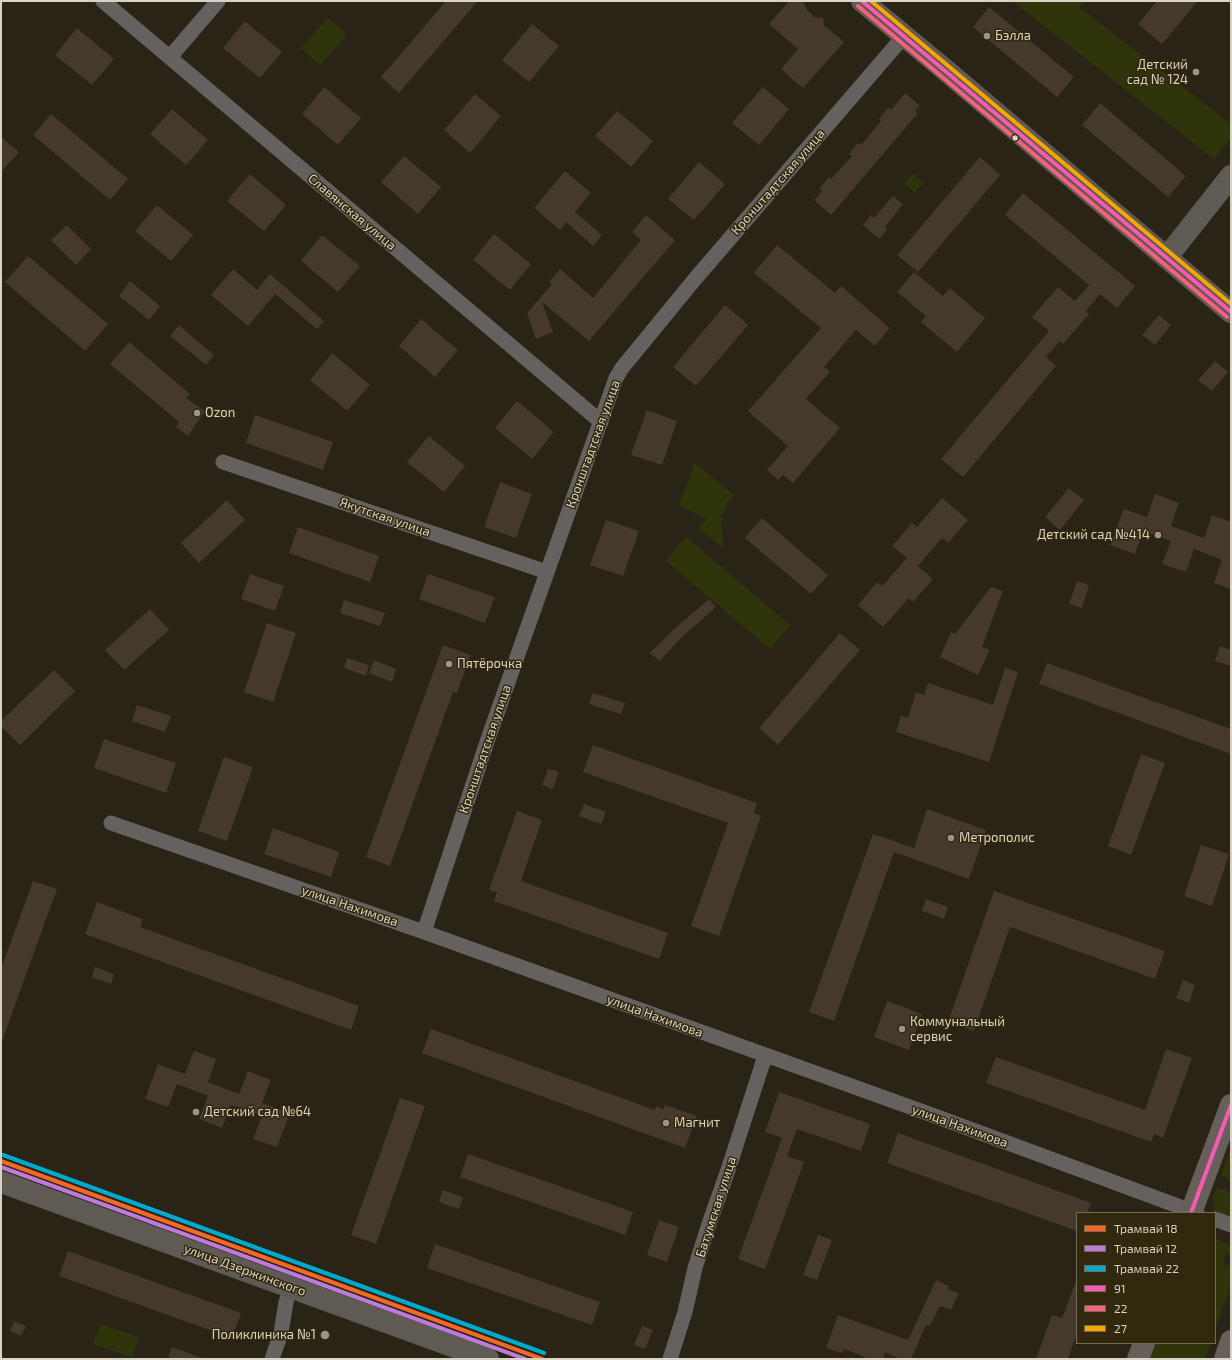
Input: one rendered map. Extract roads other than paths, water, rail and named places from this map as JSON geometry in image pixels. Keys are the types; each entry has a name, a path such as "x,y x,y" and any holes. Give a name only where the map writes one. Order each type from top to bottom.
{"main road":[{"path":"1193,1212 1231,1105"},
{"path":"1225,1359 1231,1341"},
{"path":"1138,1359 1144,1344"}],"street":[{"name":"Славянская улица","path":"103,1 601,422"},
{"path":"170,57 218,1"},
{"path":"862,1 1231,312"},
{"name":"Кронштадтская улица","path":"424,932 489,736 616,378 622,368 695,279 904,36"},
{"path":"1167,257 1231,176"},
{"name":"Якутская улица","path":"223,462 547,572"},
{"name":"улица Нахимова","path":"111,823 424,932 928,1114 1193,1212"},
{"name":"Батумская улица","path":"670,1359 685,1312 695,1268 708,1224 728,1170 764,1056"},
{"name":"улица Дзержинского","path":"1,1182 488,1359"},
{"path":"1216,1219 1231,1225"},
{"path":"272,1359 281,1332 286,1302 292,1287"}],"tram line":[{"name":"22","path":"3,1155 544,1353"},
{"name":"18","path":"1,1161 542,1359"},
{"name":"12","path":"1,1167 525,1359"}],"place":[{"name":"Бэлла","path":"987,36"},
{"name":"Детский сад № 124","path":"1196,72"},
{"name":"Ozon","path":"197,413"},
{"name":"Детский сад №414","path":"1158,535"},
{"name":"Пятёрочка","path":"449,664"},
{"name":"Метрополис","path":"951,838"},
{"name":"Коммунальный сервис","path":"902,1029"},
{"name":"Детский сад №64","path":"196,1112"},
{"name":"Магнит","path":"666,1123"},
{"name":"Поликлиника №1","path":"325,1335"}]}
